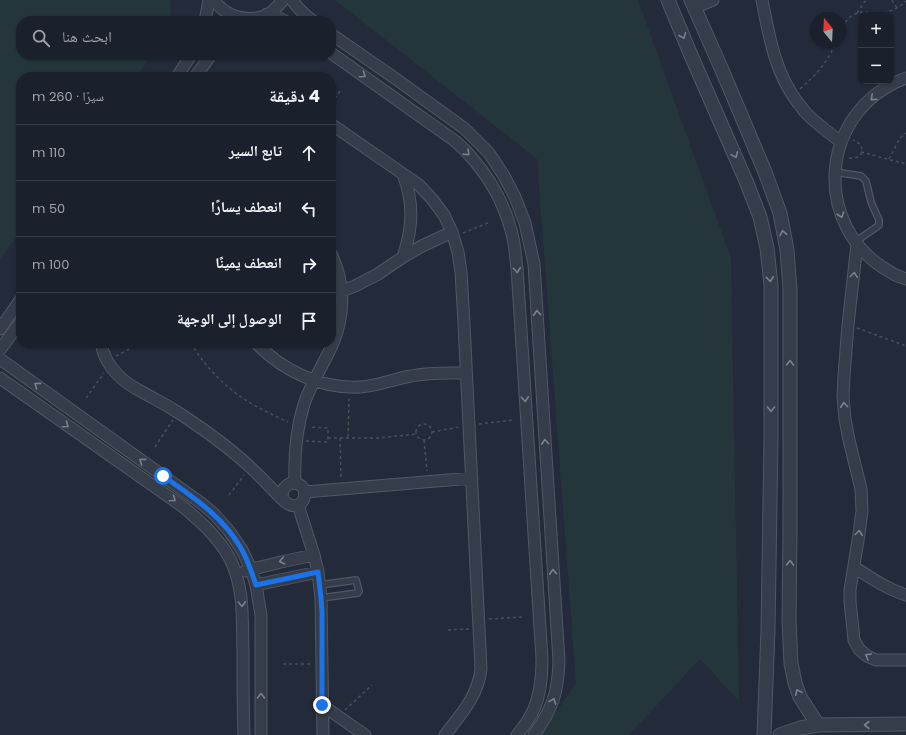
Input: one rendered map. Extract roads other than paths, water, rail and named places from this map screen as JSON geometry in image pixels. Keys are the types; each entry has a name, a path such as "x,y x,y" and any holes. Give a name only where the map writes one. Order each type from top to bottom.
{"street":[{"path":"206,16 209,0"},
{"path":"214,0 224,11 234,16"},
{"path":"262,16 276,8 283,0"},
{"path":"292,0 306,16"},
{"path":"668,0 746,181 760,217 767,248 771,285 771,438 768,630 764,735"},
{"path":"713,0 692,4 722,70 765,172 780,214 787,250 790,290 790,663 795,684 800,696 818,725"},
{"path":"762,0 774,56 782,76 793,96 805,112 842,140"},
{"path":"267,14 274,16"},
{"path":"336,38 465,129 489,153 504,176 515,197 525,223 534,264 559,661 559,678 555,695 549,711 534,735"},
{"path":"336,57 455,141 472,158 487,177 499,198 508,220 514,244 517,268 542,659 540,690 529,718 517,735"},
{"path":"179,72 188,60"},
{"path":"199,72 207,60"},
{"path":"906,78 893,83 871,98 853,118 842,140 837,156 834,183 837,204 844,224 856,243 872,260 892,274 906,279"},
{"path":"336,127 418,185 432,199 444,215 453,235 458,252 472,478 481,669 479,683 474,696 445,735"},
{"path":"403,174 410,197 411,215 410,234 403,257"},
{"path":"342,291 378,274 403,257 432,241 453,235"},
{"path":"856,243 843,397 845,419 861,488 862,511 850,590 854,640 859,649 867,656 876,660 906,660"},
{"path":"336,266 342,291 341,317 336,335"},
{"path":"0,329 16,306"},
{"path":"0,350 16,328"},
{"path":"102,348 108,363 129,385 178,412 209,433 250,467 282,499 287,504 291,506 298,505 304,500 305,492 301,486 291,483 284,488 282,499"},
{"path":"261,348 288,369 314,381 348,387 381,384 401,378 426,374 466,373"},
{"path":"295,483 294,462 298,426 314,381 331,348"},
{"path":"0,359 201,503 214,514 229,531 242,550 251,569 256,585 260,616 261,735"},
{"path":"0,378 182,506 204,524 218,540 229,558 236,574 242,599 244,735"},
{"path":"305,492 472,478"},
{"path":"298,505 314,555 320,585 323,735"},
{"path":"236,574 251,569 314,555"},
{"path":"854,567 895,592 906,595"},
{"path":"256,585 318,572"},
{"path":"322,705 365,735"},
{"path":"780,735 800,728 818,725 906,724"}],"lane":[{"path":"835,172 862,176 864,178 871,202 879,220 880,224 856,243"},
{"path":"320,585 356,580 359,591 358,593 321,598"}]}
